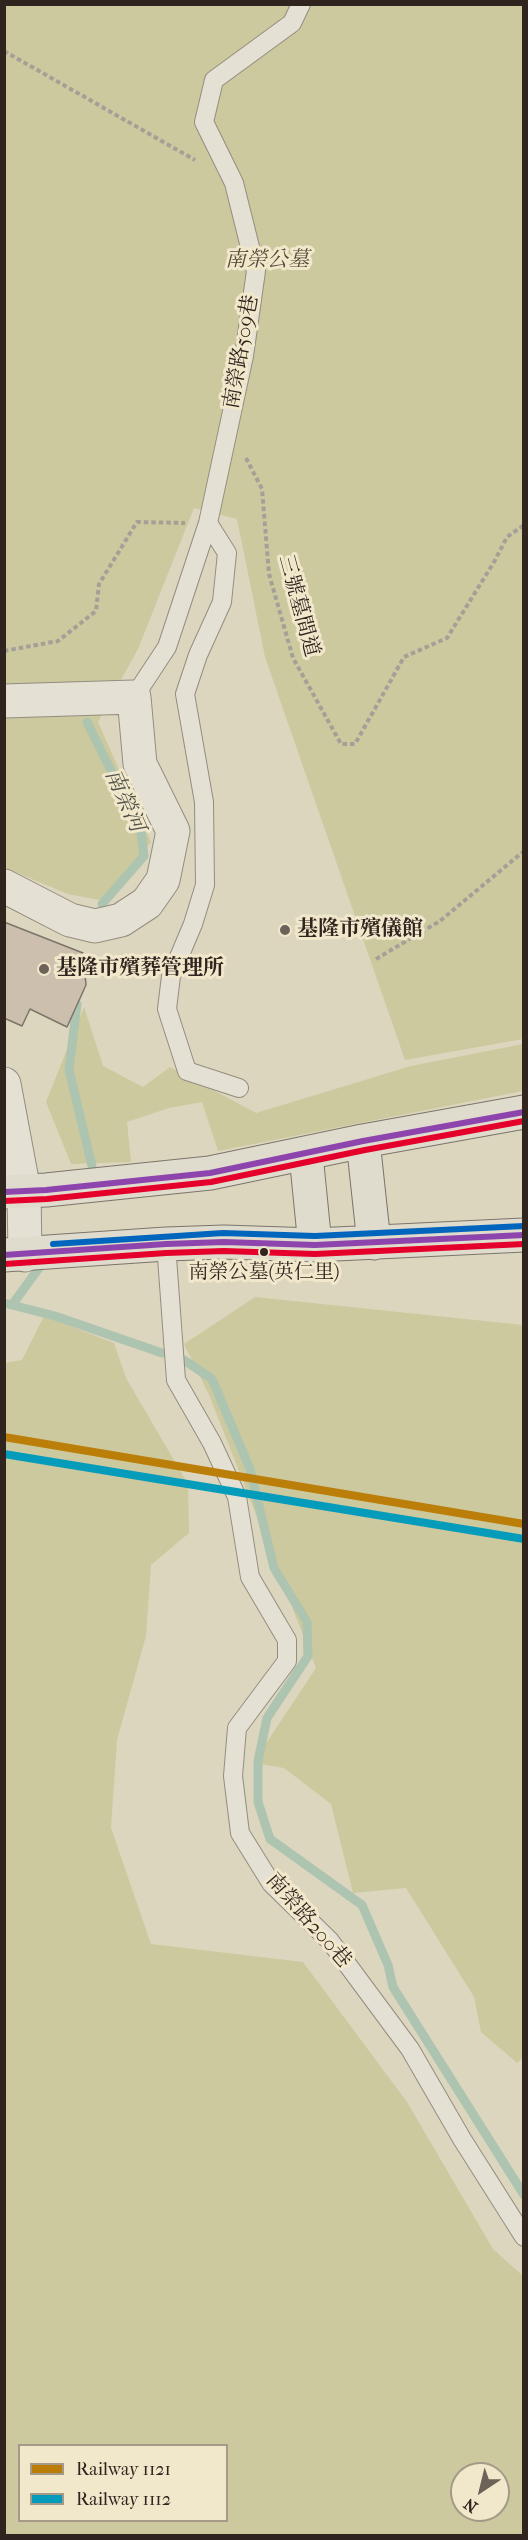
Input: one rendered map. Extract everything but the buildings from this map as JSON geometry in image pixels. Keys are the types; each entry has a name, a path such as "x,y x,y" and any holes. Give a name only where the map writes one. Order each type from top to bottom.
{"main road":[{"path":"14,1192 210,1173 306,1155 363,1141 524,1112"},
{"path":"363,1141 374,1243"},
{"path":"306,1155 315,1245"},
{"path":"15,1255 166,1244 224,1242 315,1245 524,1234"}],"street":[{"path":"4,701 134,697 140,764 173,831 164,880 147,903 121,920 95,926 70,920 4,886"},
{"path":"4,1084 14,1192 15,1255"}],"lane":[{"name":"南榮路509巷","path":"134,697 167,647 208,524 244,356 256,271 234,183 204,122 214,80 292,23 301,4"},
{"path":"208,524 227,553 222,602 198,655 185,694 204,802 205,885 193,924 171,976 167,1009 187,1071 239,1088"},
{"name":"南榮路200巷","path":"166,1244 176,1380 212,1443 237,1497 250,1577 287,1640 287,1661 237,1728 233,1776 240,1833 271,1883 330,1941 410,2049 462,2139 524,2237"}],"path":[{"path":"4,51 234,183"},
{"name":"三號墓間道","path":"228,426 262,489 269,574 293,658 341,744 355,744 404,657 447,638 507,537 524,525"},
{"path":"4,651 58,641 96,611 99,584 137,522 208,524"},
{"path":"376,959 440,921 524,851"}],"green space":[{"name":"南榮公墓","path":"4,5 523,5 523,1039 405,1060 265,657 237,519 194,508 138,649 98,722 151,842 105,901 68,894 5,868"},
{"path":"84,1007 103,1066 143,1087 170,1067 256,1113 411,1066 523,1044 523,1091 218,1151 202,1102 169,1108 127,1122 131,1162 71,1164 46,1102"},
{"path":"255,1297 523,1325 524,2057 517,2063 481,2032 474,1997 406,1888 353,1893 331,1804 284,1768 253,1763 316,1668 210,1397 184,1344"},
{"path":"44,1316 114,1343 126,1378 188,1484 189,1533 151,1565 146,1636 117,1740 111,1828 151,1944 303,1962 407,2102 493,2249 523,2276 523,2535 5,2535 4,1363 22,1360"}],"waterway":[{"name":"南榮河","path":"87,722 141,832 144,856 102,904"},
{"name":"南榮河","path":"77,1004 69,1070 92,1166"},
{"name":"南榮河","path":"4,1303 12,1305 39,1268"},
{"path":"12,1305 55,1316 162,1353"},
{"path":"184,1360 212,1379 250,1469 274,1568 307,1622 308,1656 267,1718 258,1761 258,1802 270,1839 362,1905 388,1965 393,1987 524,2195"}],"rail line":[{"name":"1121","path":"4,1437 524,1524"},
{"name":"1112","path":"4,1454 524,1539"}],"transit line":[{"path":"4,1192 46,1190 210,1173 363,1141 524,1112"},
{"path":"4,1201 47,1199 211,1182 365,1150 524,1121"},
{"path":"53,1244 223,1233 315,1236 524,1226"},
{"path":"4,1255 166,1244 224,1242 315,1245 524,1235"},
{"path":"5,1264 166,1253 224,1251 315,1254 524,1244"}],"place":[{"name":"基隆市殯儀館","path":"285,930"},
{"name":"基隆市殯葬管理所","path":"44,969"},
{"name":"南榮公墓(英仁里)","path":"264,1252"}]}
